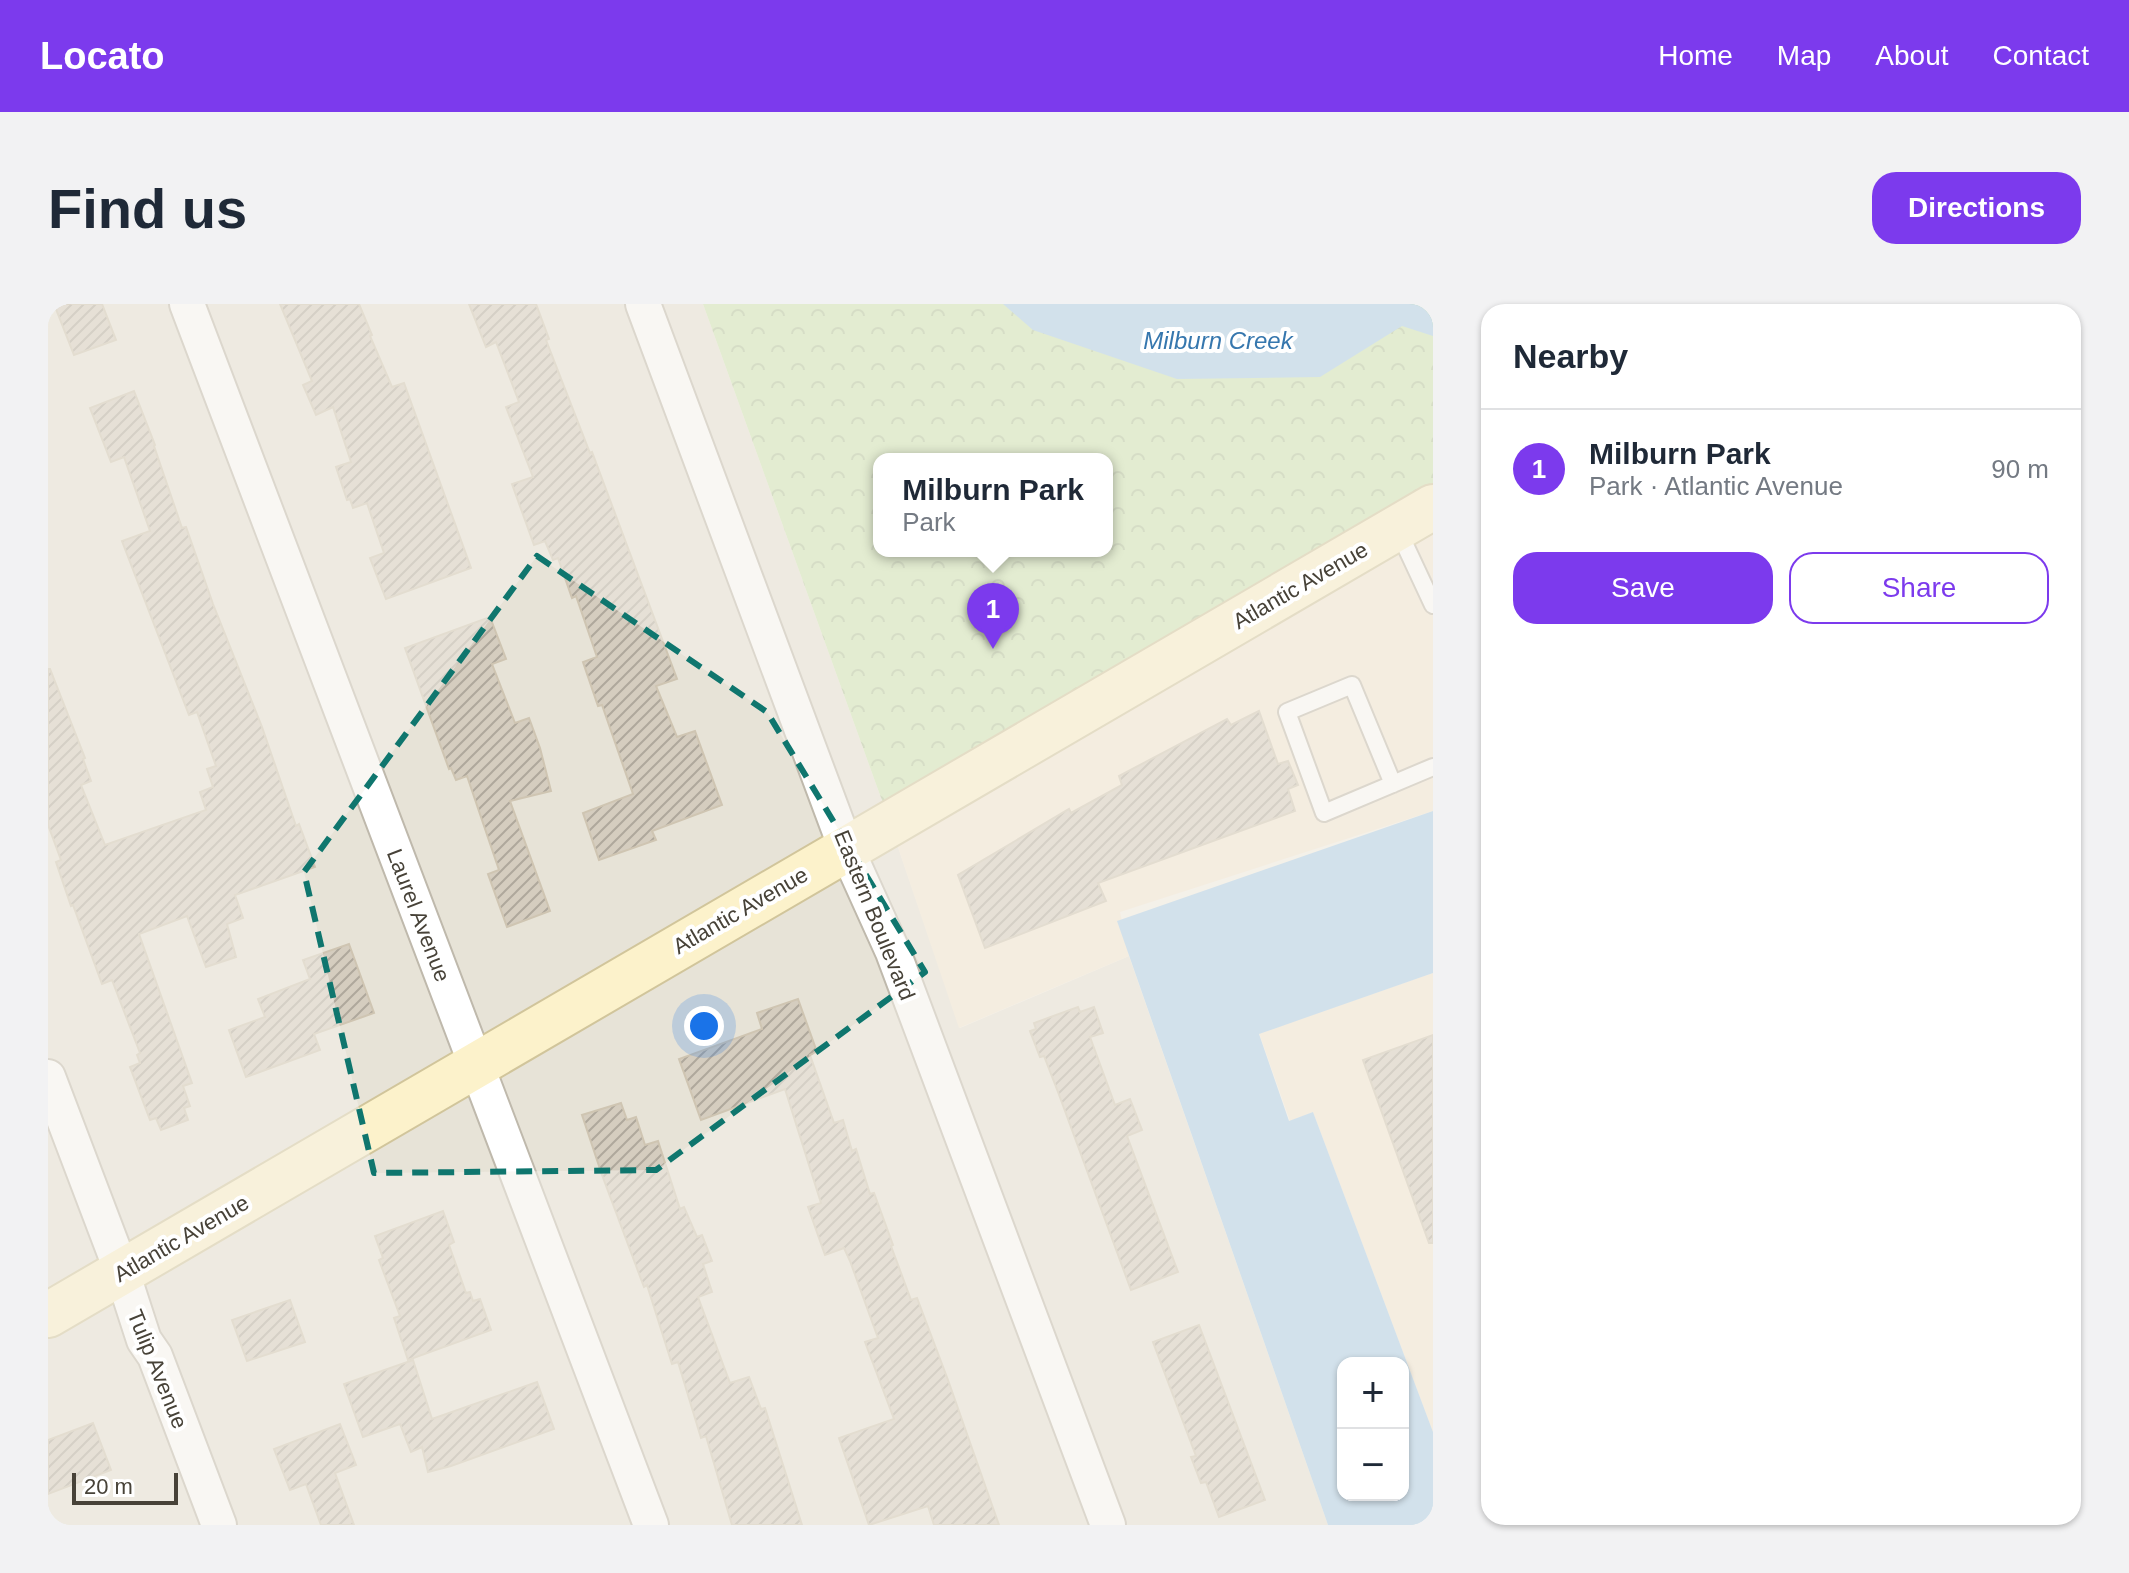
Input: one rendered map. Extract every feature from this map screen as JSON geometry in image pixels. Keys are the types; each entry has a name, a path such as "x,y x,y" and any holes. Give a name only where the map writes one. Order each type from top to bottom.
{"main road":[{"name":"Atlantic Avenue","path":"48,1315 1415,518"}],"street":[{"name":"Laurel Avenue","path":"187,304 651,1525"},
{"name":"Eastern Boulevard","path":"643,304 846,848 893,952 1108,1525"},
{"name":"Tulip Avenue","path":"48,1077 122,1272 144,1340 155,1356 219,1525"}],"lane":[{"path":"1415,518 1433,605"},
{"path":"1393,784 1352,685 1287,712 1324,813 1393,784 1433,767"}],"highlighted area":[{"path":"537,556 767,712 925,972 656,1170 374,1173 304,872"}],"shaded area":[{"path":"48,304 703,304 885,809 960,1028 1129,956 1328,1525 48,1525"},
{"path":"1433,486 1433,811 1120,912 1129,956 959,1028 885,809"},
{"path":"1433,973 1433,1432 1409,1368 1409,1357 1405,1357 1313,1112 1290,1121 1259,1033"}],"green space":[{"path":"703,304 1433,304 1433,490 885,809"}],"water":[{"name":"Milburn Creek","path":"1003,304 1433,304 1433,336 1402,326 1320,377 1177,379 1033,330"},
{"path":"1433,811 1433,973 1259,1034 1289,1121 1313,1112 1405,1357 1337,1357 1337,1501 1409,1501 1409,1368 1433,1432 1433,1525 1328,1525 1117,921"}],"building":[{"path":"54,304 102,304 116,340 74,355"},
{"path":"280,304 359,304 392,387 404,383 471,568 386,599 370,558 384,553 367,503 353,508 350,499 347,500 336,467 351,462 333,407 316,415 303,385 312,381"},
{"path":"469,304 536,304 549,339 546,340 592,452 677,679 656,686 677,737 695,731 722,805 652,831 656,840 599,860 583,813 633,794 602,705 598,706 583,662 597,657 576,596 572,598 558,558 553,560 545,541 534,545 512,484 533,477 506,407 519,402 496,342 486,347"},
{"path":"134,391 182,528 186,527 296,826 299,824 315,867 235,895 243,918 227,924 236,957 206,967 187,916 139,934 192,1083 183,1086 190,1106 184,1108 188,1120 161,1130 156,1118 150,1120 130,1067 140,1063 137,1055 140,1053 112,980 102,984 56,862 61,860 48,825 48,669 85,758 91,781 81,785 105,845 206,810 200,792 213,787 207,769 216,766 197,712 189,715 122,541 150,531 124,457 111,462 90,408"},
{"path":"490,617 506,659 492,664 515,723 529,718 551,791 510,801 550,911 507,927 488,874 499,870 467,776 456,780 449,769 405,648"},
{"path":"1259,711 1278,764 1288,761 1298,785 1288,789 1295,811 1098,883 1106,901 985,948 958,875 1069,809 1071,813 1122,785 1119,776 1227,719 1231,725"},
{"path":"349,944 374,1013 314,1034 320,1050 246,1077 229,1030 265,1017 258,999 310,979 303,960"},
{"path":"798,999 817,1052 810,1055 834,1123 843,1120 852,1151 856,1149 911,1300 917,1298 999,1525 934,1525 928,1506 869,1525 839,1438 894,1419 865,1342 878,1338 850,1261 844,1248 825,1255 808,1207 821,1203 785,1089 701,1120 679,1059 762,1029 757,1013"},
{"path":"1078,1007 1080,1012 1094,1007 1103,1033 1090,1037 1115,1105 1130,1099 1142,1130 1127,1136 1178,1272 1131,1290 1044,1056 1040,1057 1030,1031 1036,1029 1034,1023"},
{"path":"1433,1035 1433,1243 1429,1243 1363,1060"},
{"path":"621,1103 627,1120 636,1117 645,1145 658,1141 680,1209 684,1207 697,1237 702,1235 712,1261 703,1264 712,1292 698,1297 730,1383 749,1377 761,1409 765,1408 802,1525 732,1525 706,1436 701,1438 678,1362 672,1364 647,1285 644,1287 582,1115"},
{"path":"443,1211 454,1242 449,1245 466,1293 470,1292 473,1301 480,1299 491,1330 408,1360 394,1318 400,1316 379,1260 383,1258 375,1236"},
{"path":"290,1300 305,1342 247,1361 232,1320"},
{"path":"1199,1325 1265,1500 1219,1517 1206,1482 1201,1483 1191,1457 1196,1456 1153,1342"},
{"path":"413,1360 432,1419 537,1382 554,1429 428,1472 422,1447 411,1452 400,1424 363,1437 344,1384"},
{"path":"93,1423 111,1470 48,1494 48,1440"},
{"path":"340,1424 356,1465 335,1473 354,1525 321,1525 306,1484 290,1490 274,1449"}],"place":[{"name":"Milburn Park","path":"993,649"}]}
